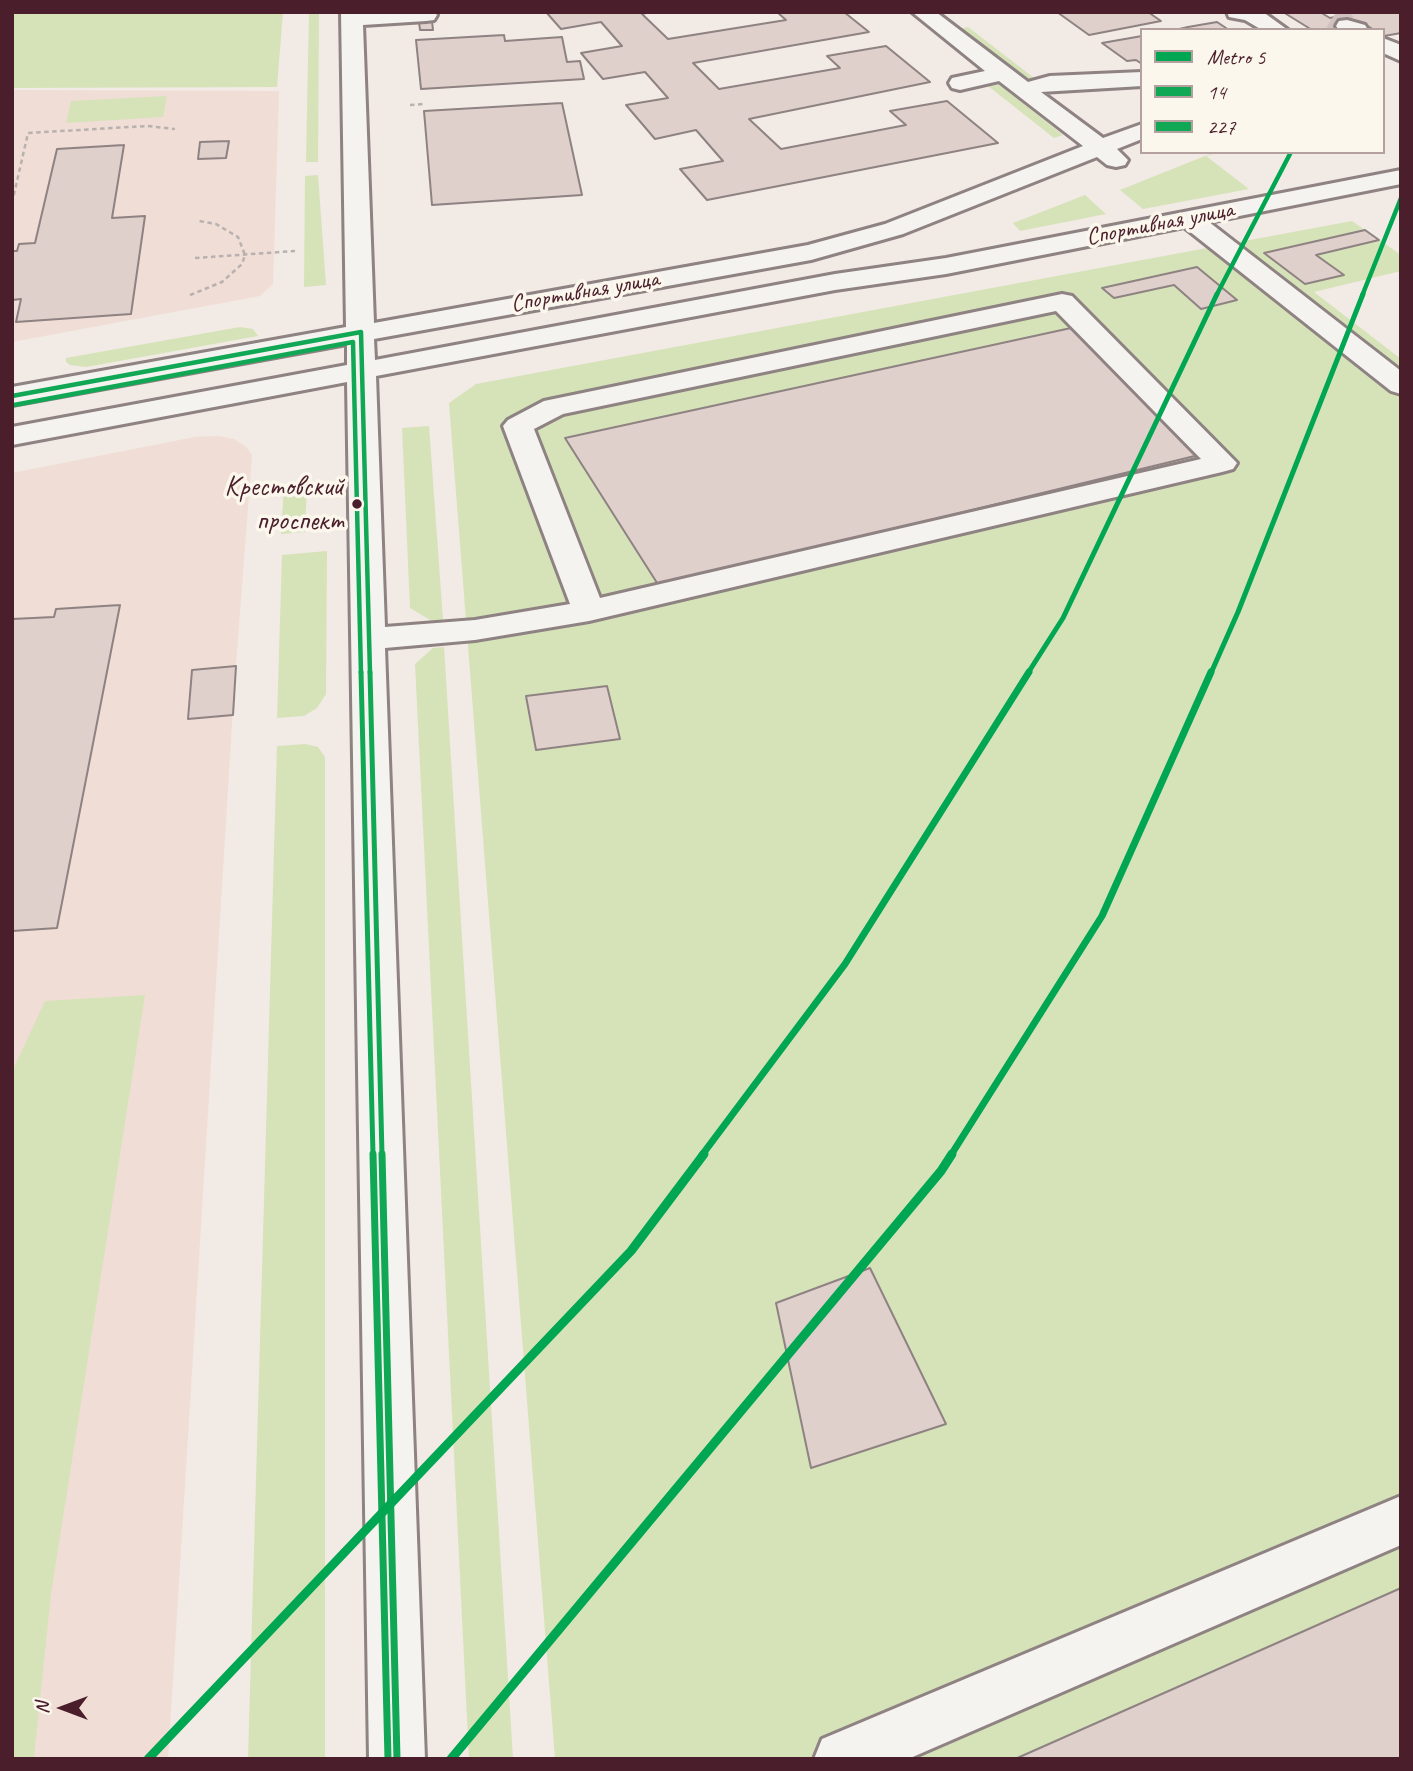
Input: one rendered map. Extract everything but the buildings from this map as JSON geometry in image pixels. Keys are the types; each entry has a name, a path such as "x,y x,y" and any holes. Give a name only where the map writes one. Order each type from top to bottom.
{"street":[{"path":"1237,12 1251,14 1274,28"},
{"path":"397,1759 352,16 426,15"},
{"path":"939,23 1022,90 1121,163"},
{"path":"1385,45 1401,55"},
{"path":"960,83 1002,74"},
{"path":"1022,90 1061,82 1140,79"},
{"name":"Спортивная улица","path":"12,436 362,351 811,252 894,229 1140,132"},
{"name":"Спортивная улица","path":"1042,197 1144,154"},
{"name":"Спортивная улица","path":"12,396 362,351 946,266 1401,177"},
{"path":"1189,219 1401,385"},
{"name":"Спортивная улица","path":"835,282 934,242"},
{"path":"369,639 475,630 589,611 1222,463 1062,302 554,407 519,426 589,611"},
{"path":"842,1759 1401,1520"}],"path":[{"path":"410,105 423,104"},
{"path":"12,203 29,133 147,126 175,130"},
{"path":"200,220 216,224 238,237 245,255"},
{"path":"195,258 295,251"},
{"path":"190,295 222,282 234,273 245,255"}],"shaded area":[{"path":"12,90 279,91 273,284 260,296 12,342"},
{"path":"217,436 234,439 252,455 234,691 168,1759 12,1759 12,473 195,437"}],"green space":[{"path":"12,12 283,12 277,87 12,88"},
{"path":"309,12 319,12 318,162 306,162"},
{"path":"968,27 1038,81 1027,82 957,30"},
{"path":"1000,85 1063,135 1054,138 988,86"},
{"path":"167,96 163,117 66,123 71,101"},
{"path":"1210,154 1214,154 1206,156 1249,189 1143,209 1120,190"},
{"path":"318,175 326,285 304,287 305,176"},
{"path":"1085,195 1106,214 1020,231 1013,223"},
{"path":"1352,221 1401,255 1401,271 1314,292 1401,359 1401,1759 555,1759 449,403 476,384"},
{"path":"240,327 253,329 258,336 86,367 66,362 66,358"},
{"path":"429,426 443,620 432,621 410,608 402,428"},
{"path":"307,483 305,532 281,534 284,485"},
{"path":"327,551 326,694 317,708 304,716 277,718 282,555"},
{"path":"444,647 513,1759 469,1759 415,664 433,648"},
{"path":"306,744 318,747 325,757 325,1759 248,1759 277,746"},
{"path":"145,995 51,1594 34,1757 12,1759 12,1072 45,1001"}],"tunnel":[{"path":"1333,17 1347,26"}],"metro line":[{"name":"5","path":"148,1759 631,1251 845,964 1063,618 1195,337 1290,154"},
{"name":"5","path":"451,1759 941,1171 1102,916 1238,612 1401,198"}],"transit line":[{"name":"14","path":"12,396 361,332 397,1759"},
{"name":"227","path":"14,405 353,342 388,1759"}],"place":[{"name":"Крестовский проспект","path":"357,504"}]}
